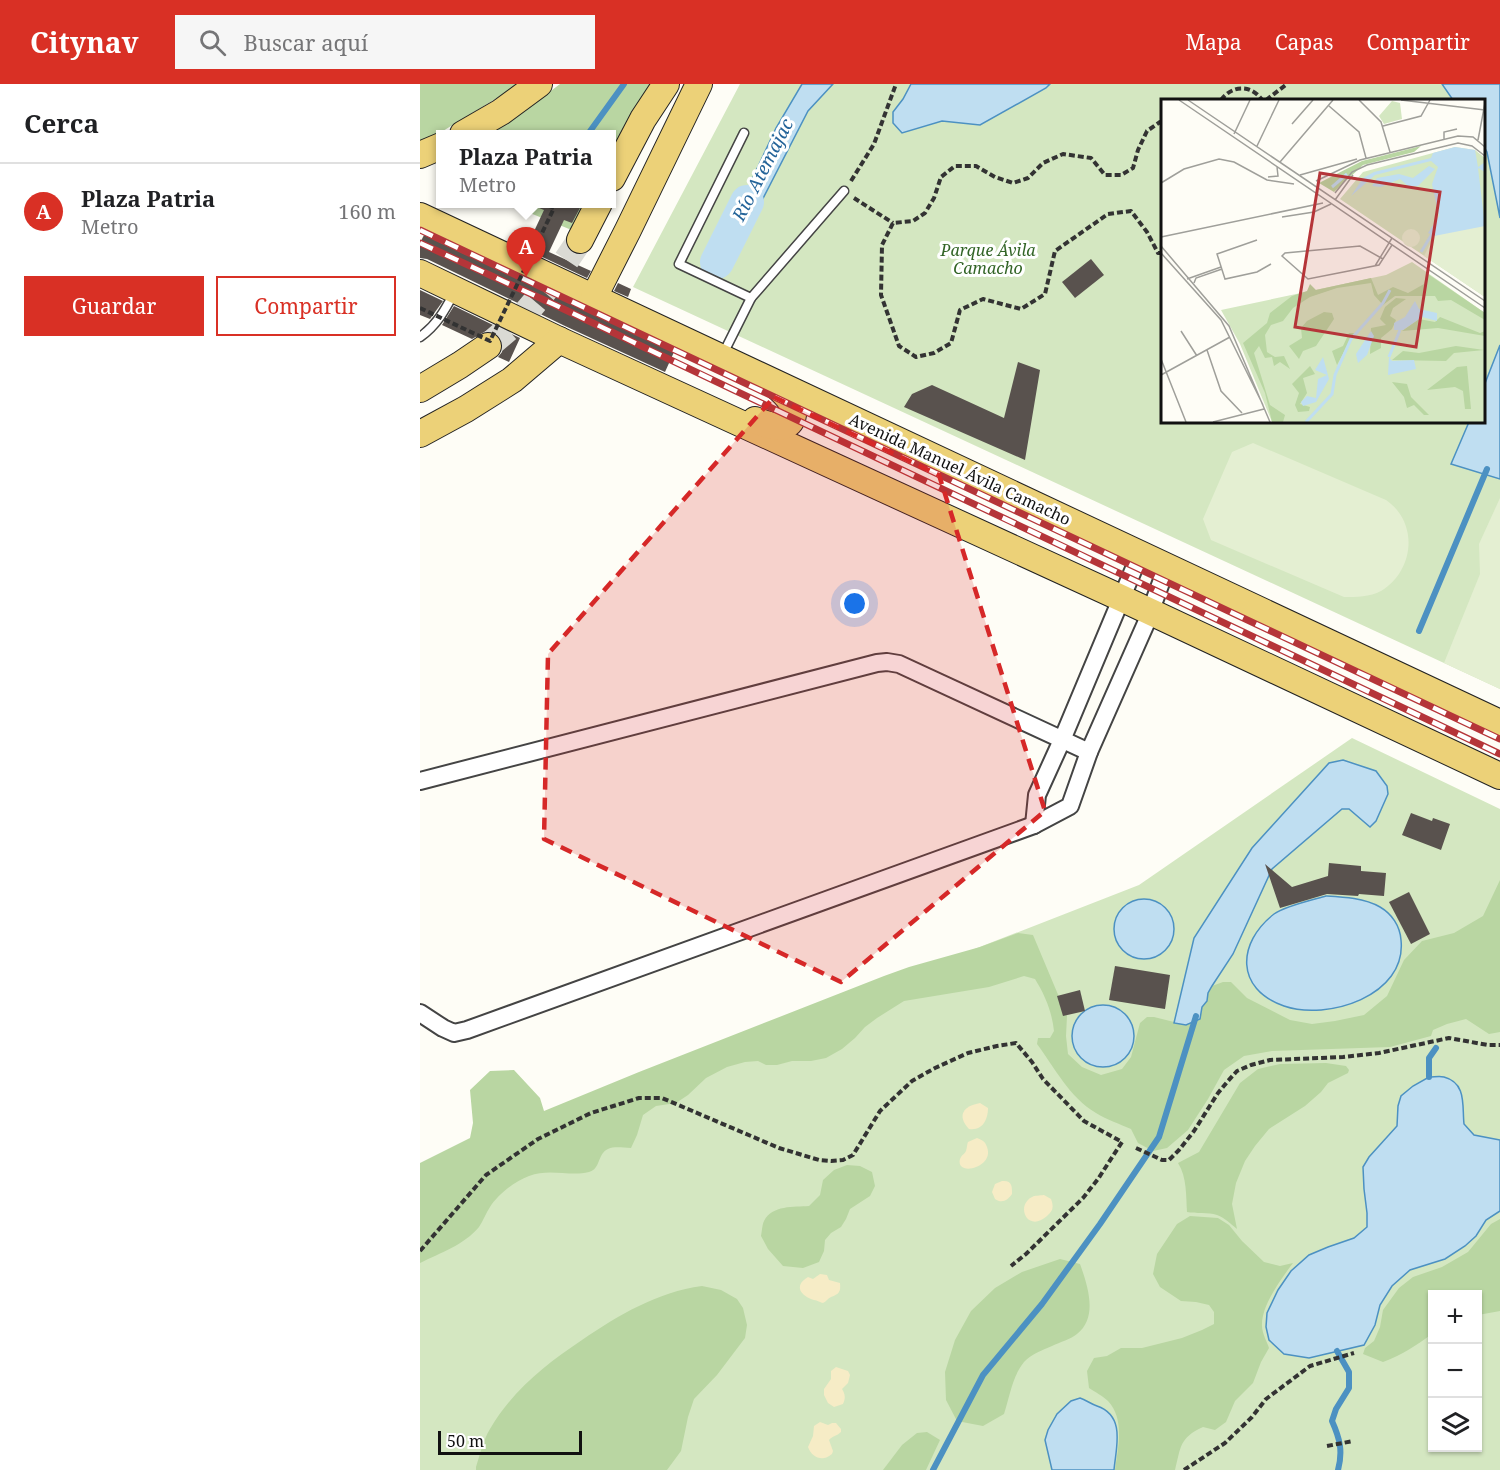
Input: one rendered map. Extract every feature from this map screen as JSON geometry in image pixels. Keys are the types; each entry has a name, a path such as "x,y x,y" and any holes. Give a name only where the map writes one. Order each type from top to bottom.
{"main road":[{"path":"471,130 501,112 539,84"},
{"path":"616,170 643,119 666,84"},
{"path":"594,297 699,84"},
{"path":"420,155 436,148"},
{"path":"580,240 597,208"},
{"name":"Avenida Manuel Ávila Camacho","path":"420,216 1500,723"},
{"path":"420,273 559,340 1121,598 1500,776"},
{"path":"420,435 466,410 512,380 559,340"},
{"path":"420,389 488,346"},
{"path":"681,395 772,426 786,426 792,418 793,411 790,401 767,378"}],"street":[{"path":"1034,825 1037,795 1140,554"},
{"path":"420,1013 454,1033 467,1030 1034,825 1070,806 1089,752 1151,612 1167,567"},
{"path":"420,781 887,662 899,664 1089,752"}],"lane":[{"path":"744,133 679,264 751,298"},
{"path":"721,357 751,298 844,191"},
{"path":"420,336 429,331 443,314 455,289"}],"path":[{"path":"896,84 874,144 844,191 894,223 913,221 925,213 934,198 941,177 956,166 976,166 995,177 1013,183 1028,178 1043,163 1063,154 1091,158 1105,176 1121,176 1133,168 1147,131 1161,122"},
{"path":"1265,99 1287,84"},
{"path":"1222,99 1231,90 1238,88 1245,88 1263,99"},
{"path":"420,308 490,341 554,208"},
{"path":"894,223 882,245 881,295 899,346 916,357 934,353 951,343 960,310 983,299 1022,309 1045,294 1055,250 1108,214 1131,211 1147,232 1158,253 1161,253"},
{"path":"1136,1148 1162,1160 1169,1160 1194,1131 1228,1081 1238,1071 1251,1065 1270,1060 1379,1053 1449,1038 1488,1046 1500,1045"},
{"path":"420,1251 486,1175 538,1139 591,1113 639,1098 662,1098 780,1148 819,1160 843,1160 853,1155 880,1111 912,1081 968,1053 1016,1043 1043,1079 1084,1121 1122,1142 1083,1198 1011,1266"},
{"path":"1184,1470 1225,1443 1252,1417 1266,1399 1291,1379 1310,1366 1354,1353"},
{"path":"1327,1446 1353,1441"}],"highlighted area":[{"path":"774,397 939,475 1045,811 841,982 544,839 548,654"}],"green space":[{"path":"420,84 520,84 445,130 436,130 436,135 420,145"},
{"path":"560,84 655,84 627,122 616,145 616,130 497,130"},
{"name":"Parque Ávila Camacho","path":"740,84 1500,84 1500,689 633,287"},
{"path":"518,208 585,208 574,231"},
{"path":"1253,443 1386,500 1395,507 1403,520 1409,543 1404,565 1391,584 1372,594 1344,597 1211,540 1203,519 1232,452"},
{"path":"1500,498 1500,689 1444,663 1480,574 1479,544"},
{"path":"1352,738 1500,809 1500,1470 420,1470 420,1165 1139,885"},
{"path":"1500,880 1500,1032 1489,1034 1466,1019 1433,1030 1431,1036 1390,1047 1272,1051 1244,1056 1224,1070 1188,1130 1167,1148 1153,1151 1138,1143 1131,1129 1086,1106 1063,1082 1037,1044 1038,1038 1050,1038 1054,1031 1048,1004 1035,979 1024,976 989,987 904,1001 877,1018 842,1049 826,1058 792,1061 777,1065 766,1065 758,1061 745,1062 727,1067 706,1078 676,1103 656,1106 643,1115 631,1148 608,1149 602,1154 595,1168 589,1172 537,1174 518,1181 498,1197 479,1227 466,1239 420,1263 420,1163 470,1138 473,1123 470,1090 490,1071 514,1070 540,1098 544,1111 884,976 1018,933 1033,935 1067,1016 1068,1054 1082,1067 1101,1075 1122,1069 1131,1057 1140,1023 1147,1017 1186,1025 1207,1001 1212,986 1223,982 1231,982 1247,998 1290,1020 1312,1024 1364,1015 1387,996 1404,960 1422,941 1454,933 1483,916"},
{"path":"1326,1063 1346,1066 1348,1073 1328,1083 1305,1106 1269,1129 1245,1161 1236,1183 1232,1204 1237,1229 1217,1215 1187,1212 1185,1180 1178,1163 1199,1152 1240,1083 1258,1069 1280,1064"},
{"path":"847,1165 860,1166 872,1172 875,1186 870,1196 850,1209 841,1227 825,1240 824,1251 819,1262 803,1268 783,1266 768,1249 761,1236 764,1221 778,1209 809,1206 820,1195 823,1180 834,1170"},
{"path":"1190,1216 1218,1218 1229,1225 1264,1262 1280,1266 1293,1263 1273,1293 1265,1310 1262,1329 1269,1348 1253,1383 1235,1401 1226,1422 1215,1430 1203,1427 1189,1435 1180,1449 1175,1470 1115,1470 1119,1434 1117,1416 1108,1401 1089,1388 1087,1371 1094,1358 1107,1356 1121,1348 1142,1348 1182,1338 1214,1324 1214,1312 1209,1305 1181,1301 1160,1287 1153,1274 1157,1254 1177,1224"},
{"path":"1500,1219 1500,1311 1482,1314 1482,1290 1428,1290 1428,1337 1409,1350 1383,1362 1363,1354 1365,1348 1374,1341 1380,1327 1383,1310 1399,1288 1413,1277 1442,1267 1468,1252 1491,1224"},
{"path":"1060,1259 1080,1264 1086,1281 1089,1310 1084,1327 1075,1336 1037,1352 1024,1362 1014,1380 1004,1414 983,1426 957,1421 946,1400 945,1372 955,1340 971,1311 995,1288 1022,1272"},
{"path":"702,1286 721,1290 737,1299 743,1308 747,1325 745,1338 717,1375 694,1399 681,1451 667,1470 476,1470 485,1438 499,1415 519,1390 543,1369 596,1331 639,1306 669,1293"},
{"path":"927,1432 940,1440 926,1470 883,1470 902,1445 917,1433"}],"sand":[{"path":"980,1103 988,1108 987,1117 981,1126 969,1129 963,1119 964,1112 970,1106"},
{"path":"977,1138 985,1143 988,1154 981,1165 975,1168 963,1168 960,1165 960,1159 966,1151 968,1142"},
{"path":"1002,1181 1010,1183 1012,1194 1007,1200 1000,1201 995,1199 992,1192 995,1184"},
{"path":"1044,1195 1051,1199 1053,1207 1051,1212 1040,1221 1029,1220 1024,1211 1028,1200 1034,1196"},
{"path":"820,1274 827,1275 829,1280 840,1283 839,1292 823,1303 805,1296 800,1290 803,1280 808,1277 813,1279"},
{"path":"836,1367 848,1371 850,1375 848,1383 842,1389 845,1396 843,1404 834,1407 828,1403 824,1389 831,1379 831,1371"},
{"path":"820,1422 828,1425 836,1423 841,1429 841,1432 829,1440 833,1451 825,1458 818,1458 808,1447 814,1426"}],"water":[{"path":"802,84 833,84 808,111 739,245 726,245 725,237 776,128"},
{"path":"911,84 1050,84 980,125 942,121 902,133 893,123 893,112"},
{"path":"1442,84 1500,84 1500,218 1485,149 1485,99 1452,99"},
{"path":"1500,345 1500,479 1451,464 1469,423 1485,423 1485,383"},
{"path":"1343,760 1376,771 1387,786 1388,794 1376,821 1370,827 1349,809 1342,809 1272,869 1233,954 1208,993 1200,1019 1186,1025 1174,1023 1194,938 1252,848 1329,763"},
{"path":"1326,896 1361,900 1380,907 1388,913 1395,921 1400,935 1399,960 1391,976 1378,989 1361,1000 1321,1010 1302,1010 1284,1006 1257,989 1250,977 1247,964 1248,951 1253,938 1274,914"},
{"path":"1144,899 1161,904 1169,912 1174,929 1169,946 1161,954 1144,959 1127,954 1119,946 1114,929 1119,912 1127,904"},
{"path":"1103,1005 1115,1007 1125,1014 1132,1024 1134,1036 1132,1048 1125,1058 1115,1065 1103,1067 1091,1065 1081,1058 1074,1048 1072,1036 1074,1024 1081,1014 1091,1007"},
{"path":"1429,1077 1444,1077 1457,1084 1462,1096 1464,1124 1474,1135 1500,1140 1500,1211 1486,1220 1476,1236 1465,1246 1445,1259 1410,1270 1392,1286 1380,1305 1375,1325 1364,1345 1309,1358 1284,1354 1269,1340 1266,1327 1267,1313 1278,1290 1291,1271 1309,1255 1354,1238 1367,1227 1363,1167 1397,1126 1401,1096"},
{"path":"1080,1398 1106,1411 1116,1425 1114,1470 1052,1470 1045,1440 1048,1430 1057,1414 1071,1401"}],"building":[{"path":"539,208 580,208 572,223 564,220 549,252 591,271 587,278 517,245 520,238 529,242 544,210"},
{"path":"424,235 674,352 665,372 427,259 420,258 420,243"},
{"path":"1091,259 1104,275 1075,298 1062,282"},
{"path":"618,283 631,289 628,297 614,291"},
{"path":"420,290 443,301 430,319 420,315"},
{"path":"454,306 520,338 509,362 498,357 502,352 503,344 495,333 486,331 472,339 442,325"},
{"path":"1018,362 1040,370 1025,460 904,407 912,394 932,385 1004,418"},
{"path":"1411,813 1432,821 1433,818 1450,824 1441,850 1402,835"},
{"path":"1329,863 1361,866 1361,871 1386,873 1384,896 1327,894 1280,908 1265,864 1292,887 1328,876"},
{"path":"1409,892 1430,934 1411,944 1389,902"},
{"path":"1115,966 1170,975 1165,1009 1109,1000"},
{"path":"1080,990 1085,1011 1063,1016 1057,996"}],"waterway":[{"path":"591,130 624,84"},
{"name":"Río Atemajac","path":"717,262 747,202"},
{"path":"1419,631 1487,469"},
{"path":"933,1470 983,1375 1042,1304 1159,1137 1196,1016"},
{"path":"1429,1077 1429,1058 1436,1048"},
{"path":"1337,1351 1349,1372 1349,1388 1336,1409 1332,1421 1340,1445 1338,1470"}],"tunnel":[{"path":"488,346 524,315 551,283 580,240"}],"railway":[{"path":"420,230 1500,739"},
{"path":"420,243 1500,754"}],"place":[{"name":"Plaza Patria","path":"526,277"}]}
